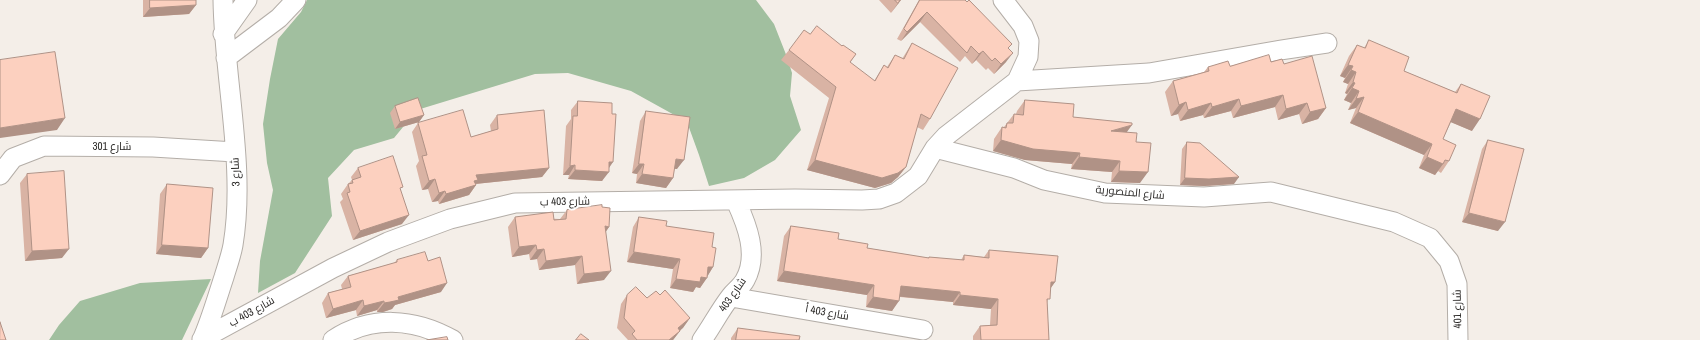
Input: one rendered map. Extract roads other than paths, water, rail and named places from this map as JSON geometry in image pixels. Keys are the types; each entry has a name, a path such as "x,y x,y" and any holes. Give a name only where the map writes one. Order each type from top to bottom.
{"street":[{"name":"شارع 3","path":"202,340 215,306 233,246 237,202 235,152 223,34 223,0"},
{"path":"223,34 247,0"},
{"path":"226,58 279,18 296,0"},
{"path":"935,148 946,136 1017,80 1028,57 1029,41 1023,26 1003,0"},
{"path":"1017,80 1149,73 1327,43"},
{"name":"شارع 301","path":"0,175 13,158 44,146 152,147 235,152"},
{"name":"شارع 403 ب","path":"202,340 333,268 388,242 450,219 515,204 879,199 896,193 918,176 935,148"},
{"name":"شارع المنصورية","path":"935,148 1014,168 1044,180 1105,193 1204,197 1271,192 1394,222 1430,238"},
{"name":"شارع 403","path":"702,340 731,297 745,281 751,266 748,230 736,201"},
{"name":"شارع 401","path":"1430,238 1449,261 1457,284 1458,340"},
{"name":"شارع 403 أ","path":"731,297 923,330"},
{"path":"333,340 362,325 388,322 413,324 440,333 453,340"}]}
